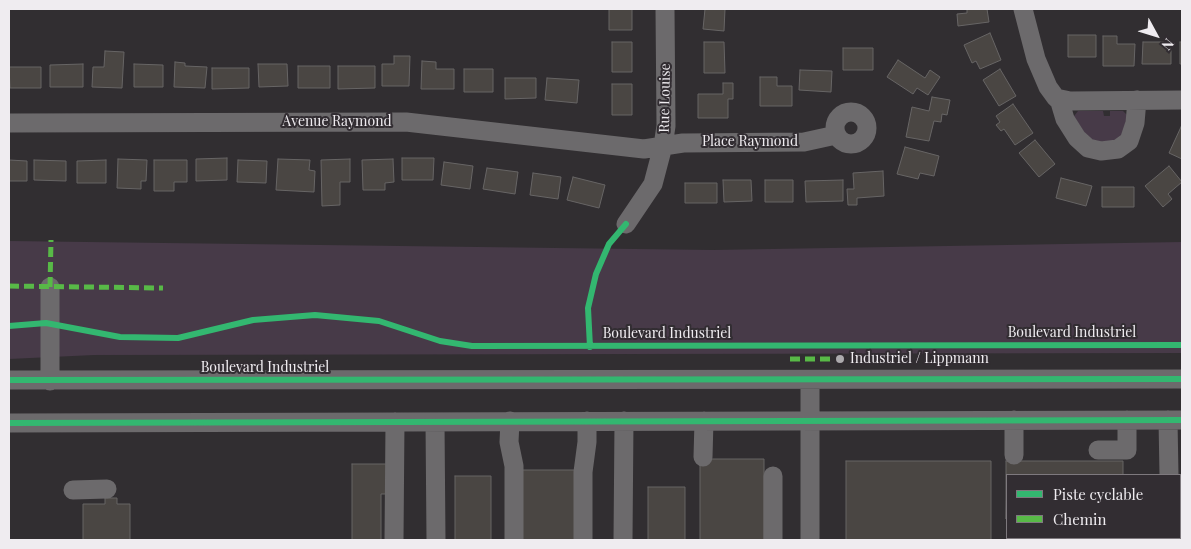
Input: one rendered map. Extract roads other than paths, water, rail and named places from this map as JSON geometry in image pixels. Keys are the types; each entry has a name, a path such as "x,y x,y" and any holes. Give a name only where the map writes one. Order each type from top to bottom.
{"street":[{"name":"Rue Louise","path":"626,224 644,201 652,184 663,146 666,126 666,9"},
{"path":"1023,9 1030,39 1042,72 1052,93 1059,99 1065,118 1077,138 1088,148 1102,151 1118,149 1129,140 1135,123 1137,100"},
{"path":"1059,99 1182,100"},
{"name":"Avenue Raymond","path":"9,123 406,122 641,148 663,146"},
{"name":"Place Raymond","path":"663,146 683,143 804,142 836,135"},
{"path":"50,287 50,381"},
{"name":"Boulevard Industriel","path":"9,380 1182,379"},
{"path":"810,380 810,540"},
{"path":"1014,420 1014,455"},
{"path":"1098,450 1119,456 1127,450 1127,420"},
{"path":"9,423 1175,420 1169,474"},
{"path":"510,421 509,442 514,466 514,540"},
{"path":"583,540 583,472 587,442 587,421"},
{"path":"623,540 624,421"},
{"path":"703,457 704,421"},
{"path":"394,422 394,540"},
{"path":"435,422 436,540"},
{"path":"773,476 773,540"},
{"path":"73,490 107,488"}],"place":[{"name":"Industriel / Lippmann","path":"840,359"}]}
